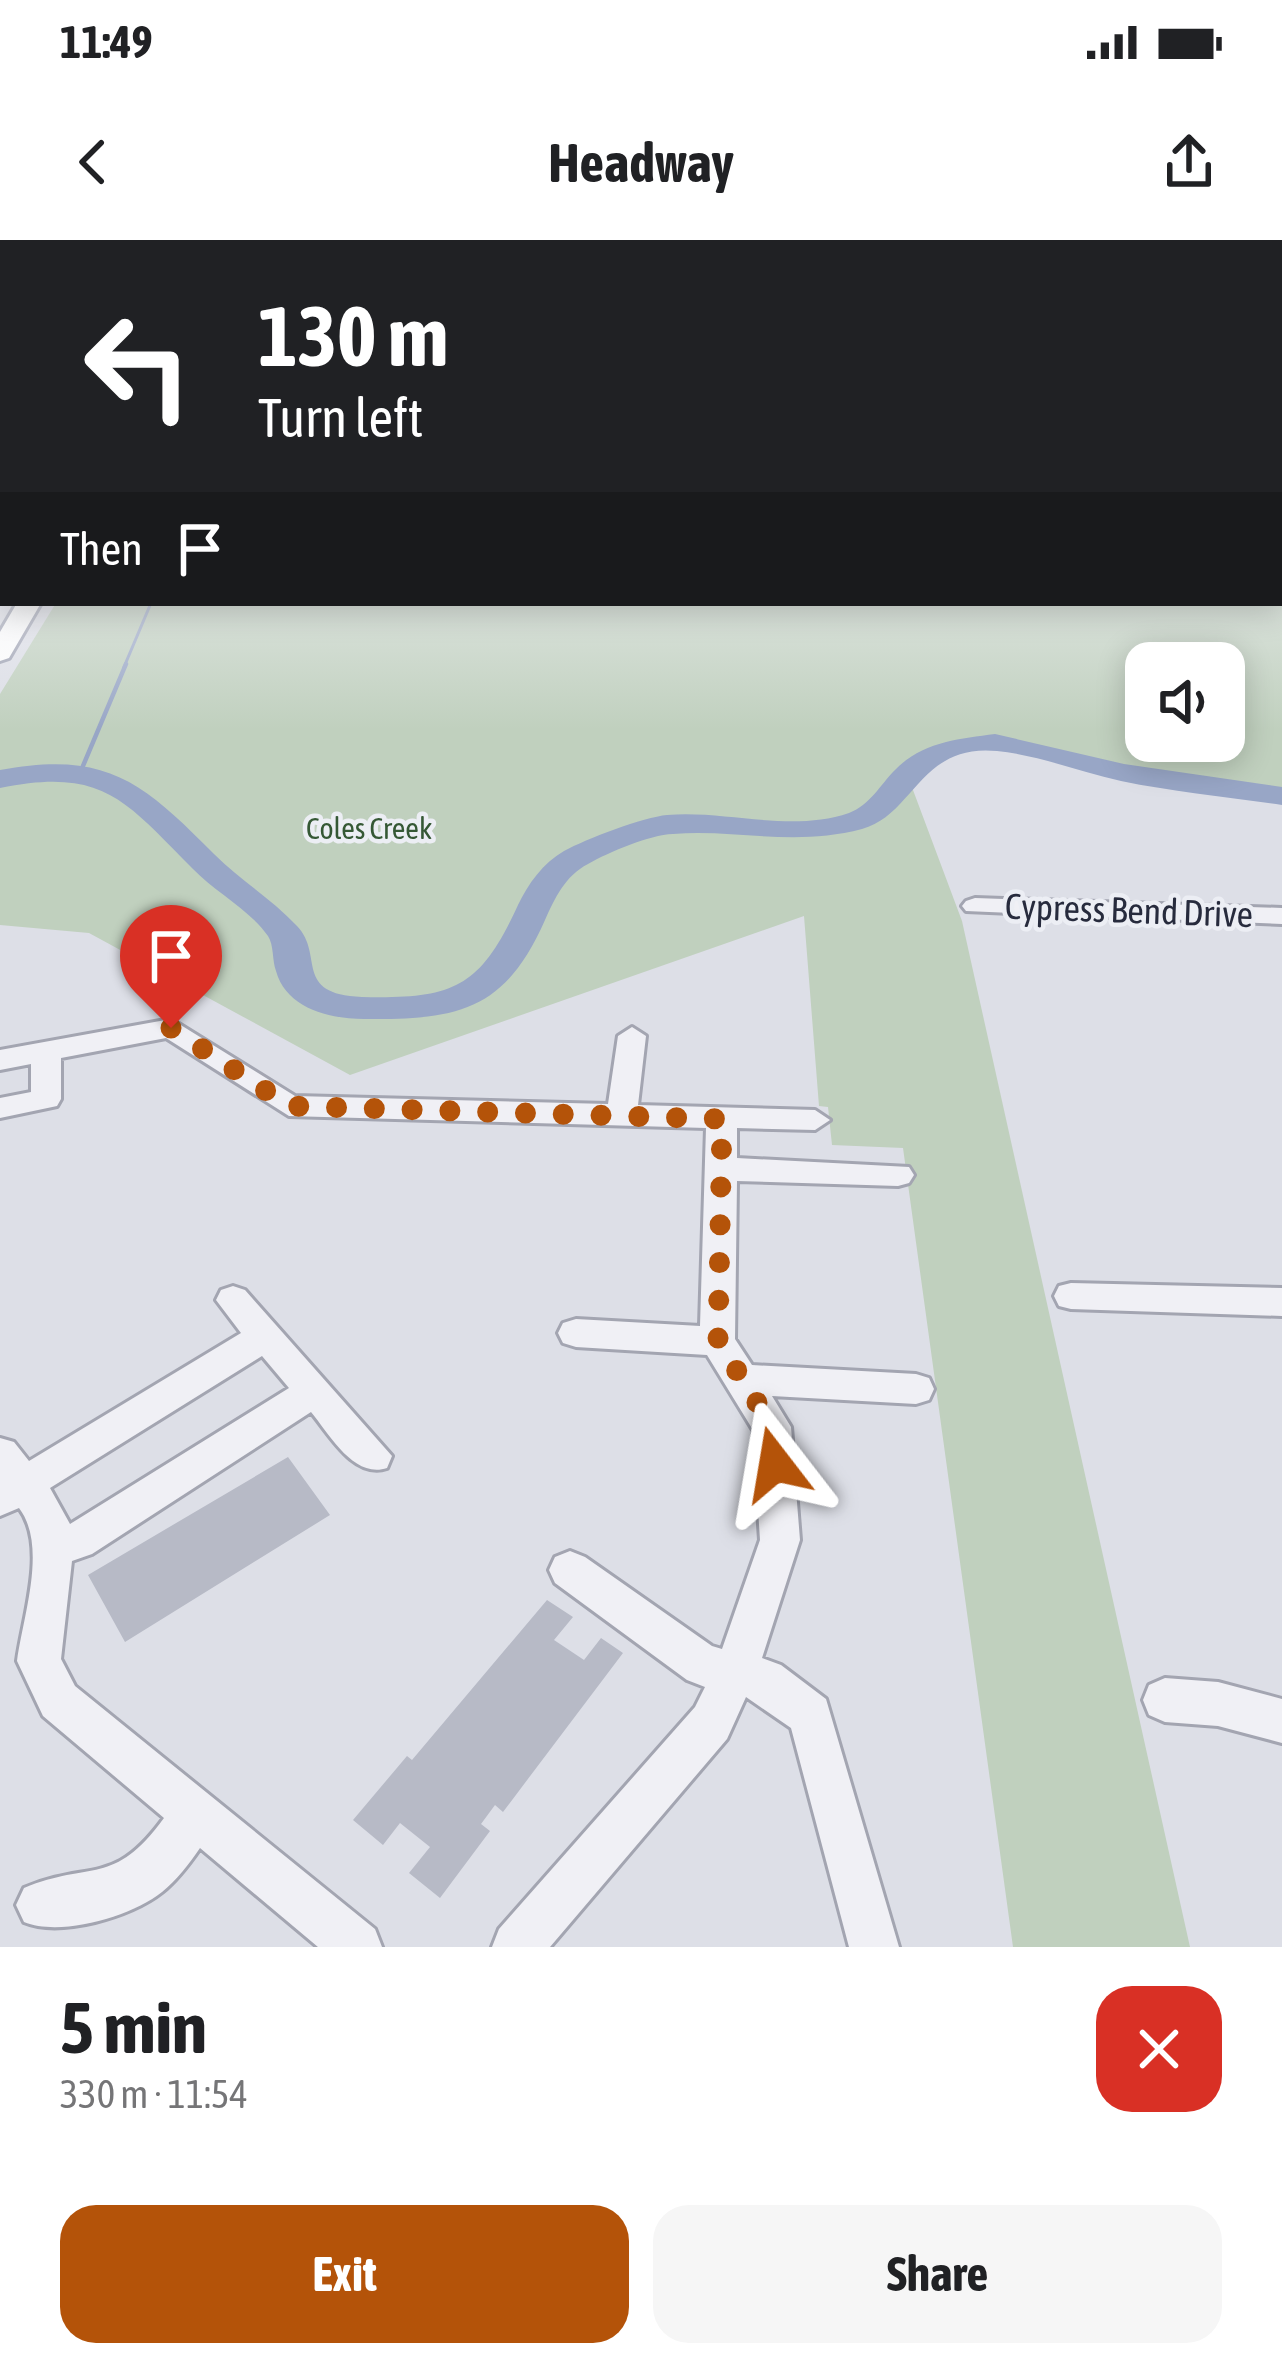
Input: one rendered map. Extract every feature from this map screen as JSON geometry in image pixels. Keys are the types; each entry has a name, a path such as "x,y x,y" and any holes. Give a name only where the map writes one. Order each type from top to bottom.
{"main road":[{"path":"0,653 16,612"}],"street":[{"name":"Cypress Bend Drive","path":"975,906 1282,916"},
{"path":"0,1060 171,1028 289,1106 815,1120"},
{"path":"621,1116 632,1036"},
{"path":"0,1108 46,1099 46,1051"},
{"path":"517,1947 711,1723 735,1673 780,1540 772,1426 718,1341 722,1119"},
{"path":"721,1168 898,1175"},
{"path":"1071,1296 1282,1302"},
{"path":"233,1300 373,1456"},
{"path":"576,1333 718,1341"},
{"path":"265,1336 9,1479 49,1517 52,1549 39,1660 59,1701 357,1947"},
{"path":"742,1378 916,1389"},
{"path":"52,1549 78,1540 314,1391"},
{"path":"570,1570 702,1665 766,1680 810,1714 874,1947"},
{"path":"1165,1700 1218,1704 1282,1721"},
{"path":"41,1905 134,1887 162,1863 194,1813"}],"green space":[{"name":"Coles Creek","path":"54,606 1282,606 1282,796 1124,773 995,742 945,749 907,774 962,921 1190,1947 1013,1947 903,1148 832,1145 828,1107 819,1106 804,916 350,1075 89,933 0,925 0,694"}],"building":[{"path":"288,1457 330,1515 125,1642 88,1575"},
{"path":"547,1600 573,1617 554,1640 584,1660 601,1638 623,1653 503,1812 495,1805 481,1824 490,1831 440,1898 409,1873 430,1847 400,1823 383,1845 353,1820 407,1756 412,1760"}],"waterway":[{"path":"124,667 150,606"},
{"path":"80,773 126,664"},
{"path":"0,779 41,771 80,773 112,782 170,823 204,862 286,934 294,975 316,1000 360,1008 451,1002 489,982 511,958 544,885 574,858 667,824 774,831 858,821 886,802 907,774 945,749 995,742 1124,773 1282,796"}],"route":[{"path":"171,1028 289,1106 722,1119 718,1341 772,1426 775,1464"}]}
